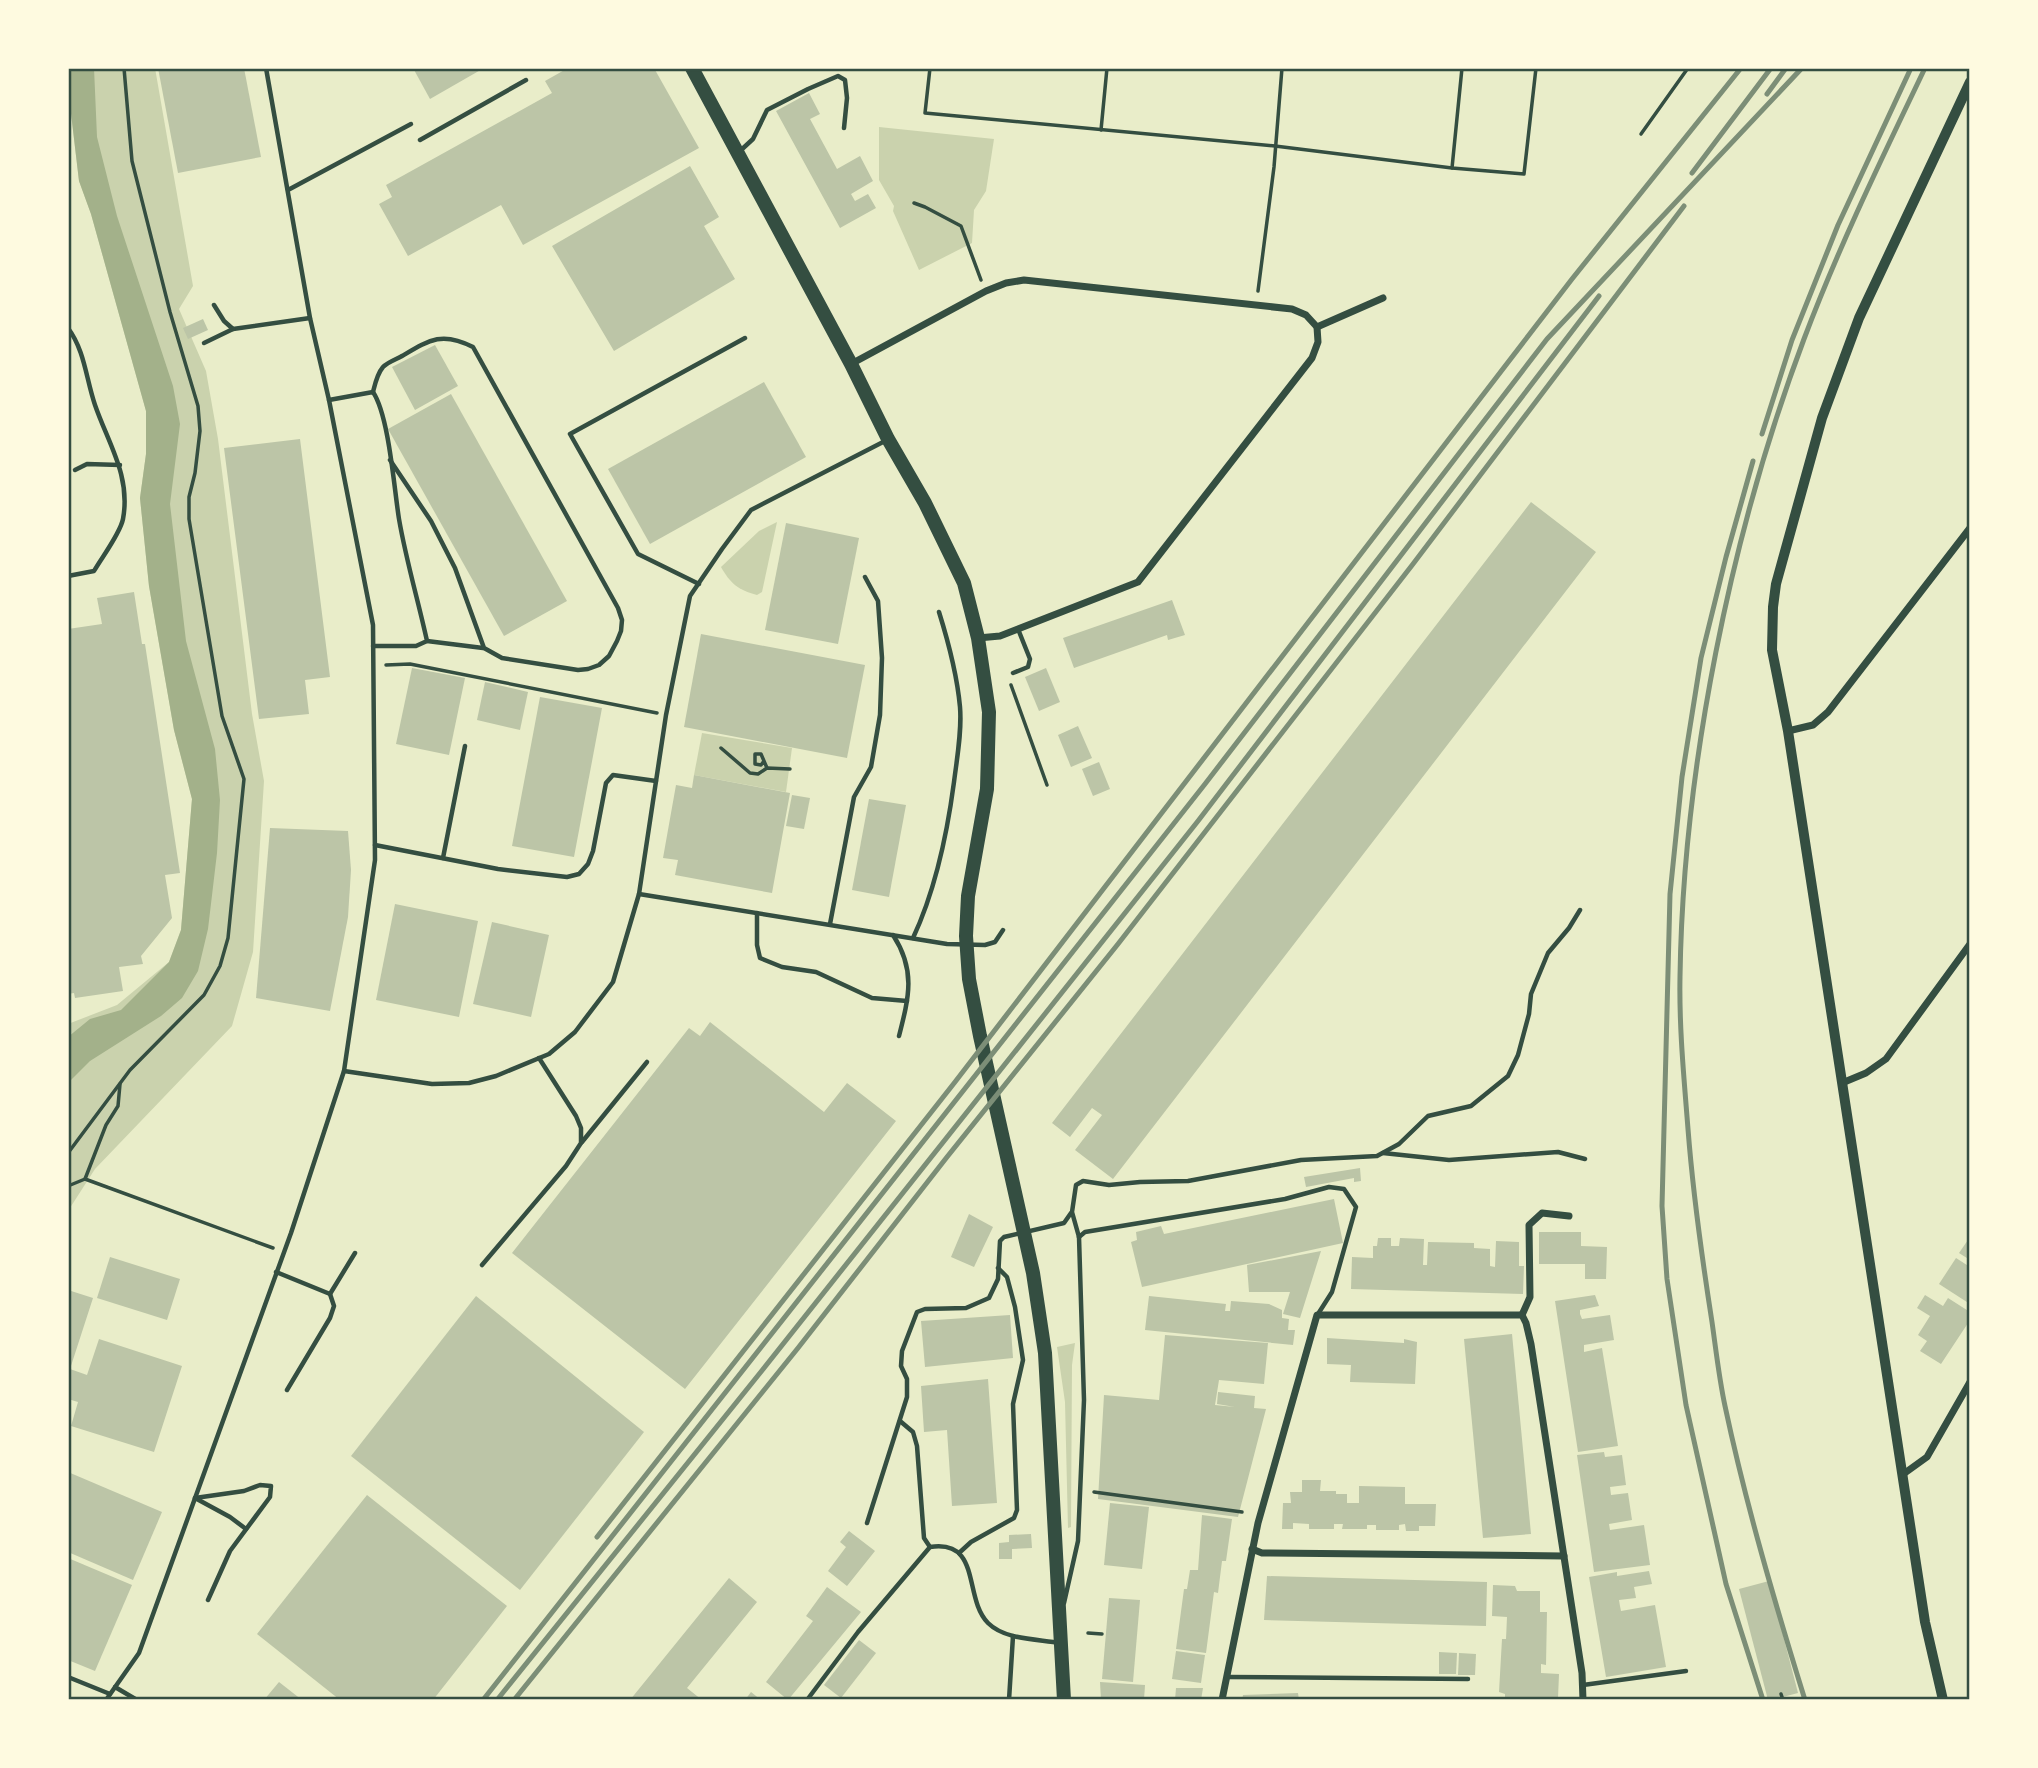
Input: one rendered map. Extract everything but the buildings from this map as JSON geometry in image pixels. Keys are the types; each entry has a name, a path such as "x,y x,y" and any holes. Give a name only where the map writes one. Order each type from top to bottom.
{"main road":[{"path":"692,68 851,364 888,439 916,485 964,583 978,638 989,712 987,789 968,896 966,936 969,979 1033,1273 1045,1353 1064,1700"}],"street":[{"path":"1943,1700 1925,1622 1788,731 1772,650 1776,584 1822,418 1859,318 1970,82"},
{"path":"851,364 986,291 1006,283 1024,281 1292,309 1307,315 1318,327 1318,342 1312,358 1138,582 1000,636 978,638"},
{"path":"1318,327 1383,298"},
{"path":"1788,731 1813,726 1820,721 1970,528"},
{"path":"1842,1083 1866,1073 1886,1059 1970,944"},
{"path":"1522,1315 1530,1297 1529,1225 1542,1213 1569,1216"},
{"path":"1222,1700 1252,1549 1317,1315 1522,1315"},
{"path":"1522,1315 1527,1323 1531,1344 1583,1685 1583,1700"},
{"path":"1902,1475 1927,1457 1970,1382"},
{"path":"1252,1549 1262,1553 1564,1556"}],"lane":[{"path":"106,1700 139,1653 284,1252 344,1071 375,860 373,625 329,400 310,318 266,68"},
{"path":"738,152 753,139 767,110 838,76 845,80 847,98 844,128"},
{"path":"420,140 526,80"},
{"path":"288,190 411,124"},
{"path":"214,305 233,329"},
{"path":"204,343 233,329 310,318"},
{"path":"68,328 76,339 95,405 120,465 124,495 122,521 94,571 68,576"},
{"path":"373,392 384,367 431,339 446,338 472,347 556,494 622,620 621,631 609,656 588,670 502,658 484,648 427,641 416,646 373,646"},
{"path":"699,584 638,554 570,434 745,338"},
{"path":"329,400 373,392"},
{"path":"373,392 378,399 400,522 427,641"},
{"path":"344,1071 432,1084 469,1083 496,1076 549,1054 575,1032 613,982 639,894 666,715 690,596 751,510 888,439"},
{"path":"390,460 431,521 443,544 455,568 484,648"},
{"path":"75,470 87,464 120,465"},
{"path":"830,924 855,797 871,767 880,715 882,658 878,601 865,577"},
{"path":"913,938 926,910 947,831 957,761 959,698 954,661 939,612"},
{"path":"1013,673 1028,667 1030,659 1018,629"},
{"path":"443,858 465,746"},
{"path":"375,845 508,870 567,877 579,874 588,864 606,783 613,775 656,781"},
{"path":"639,894 947,944 985,945 995,942 1003,930"},
{"path":"1061,1617 1079,1532 1084,1399 1079,1237 1072,1212 1076,1185 1083,1181 1109,1185 1188,1181 1301,1160 1377,1156 1399,1143 1427,1116 1471,1106 1508,1076 1518,1055 1529,1014 1531,994 1548,953 1580,910"},
{"path":"757,913 757,945 760,958 782,967 816,972 872,998 907,1001"},
{"path":"892,934 902,949 910,972 899,1036"},
{"path":"539,1058 576,1116 581,1128 581,1143"},
{"path":"482,1265 566,1166 581,1143 647,1062"},
{"path":"1383,1152 1449,1160 1558,1153 1585,1159"},
{"path":"1079,1237 1085,1233 1285,1199 1329,1187 1343,1189 1356,1207 1332,1292 1317,1315"},
{"path":"867,1523 907,1397 907,1380 901,1366 902,1350 917,1312 925,1309 966,1308 989,1298 998,1279 1000,1241 1004,1237 1064,1223 1072,1212"},
{"path":"330,1294 355,1253"},
{"path":"959,1553 971,1542 1014,1518 1017,1510 1013,1404 1023,1360 1015,1307 1007,1278 998,1268"},
{"path":"276,1272 330,1294 334,1306 330,1318 286,1390"},
{"path":"900,1421 913,1433 917,1446 924,1538 930,1547"},
{"path":"194,1498 244,1491 260,1485 271,1486 270,1497 230,1551 208,1600"},
{"path":"194,1498 230,1517 246,1529"},
{"path":"807,1700 858,1632 930,1547 944,1545 959,1553 970,1575 979,1610 987,1622 1013,1636 1062,1644"},
{"path":"1009,1700 1013,1636"},
{"path":"1583,1685 1686,1671"},
{"path":"68,1677 110,1694"},
{"path":"1227,1677 1468,1679"},
{"path":"115,1687 136,1700"}],"path":[{"path":"68,1153 130,1070 204,995 220,966 228,938 244,779 222,716 189,519 189,497 200,431 198,405 170,312 131,161 124,68"},
{"path":"930,68 925,113 1275,146 1524,174 1536,68"},
{"path":"1101,130 1107,68"},
{"path":"1256,304 1282,68"},
{"path":"1452,168 1462,68"},
{"path":"1641,134 1688,68"},
{"path":"914,203 961,226 986,291"},
{"path":"373,666 410,664 666,715"},
{"path":"1005,676 1011,684 1047,785"},
{"path":"721,748 750,773 758,774 767,768 790,769"},
{"path":"764,761 767,768"},
{"path":"85,1179 106,1125 118,1106 120,1083"},
{"path":"68,1186 85,1179 284,1252"},
{"path":"1094,1492 1242,1512"},
{"path":"1088,1633 1102,1634"},
{"path":"1781,1693 1783,1700"}],"shaded area":[{"path":"68,68 155,68 193,286 179,309 206,371 218,439 252,714 264,781 253,952 232,1026 95,1169 68,1211 68,1024 117,1005 169,962 181,930 192,799 174,730 149,586 140,498 146,454 146,411 91,214 79,181"},
{"path":"68,68 94,68 97,137 117,216 173,386 180,424 170,504 186,641 215,749 220,800 208,929 198,971 182,998 161,1016 90,1061 68,1083 68,1037 90,1019 121,1010 169,962 181,930 192,799 174,730 149,586 140,498 146,454 146,411 91,214 79,181"},
{"path":"879,127 994,139 986,191 974,210 972,243 919,270 893,211 894,206 879,180"},
{"path":"777,522 762,592 757,595 745,591 731,582 721,567 759,531"},
{"path":"702,733 792,748 786,792 694,775"},
{"path":"1075,1343 1072,1365 1071,1527 1068,1528 1065,1402 1057,1347"}],"railway":[{"path":"597,1537 955,1082 1572,279 1741,68"},
{"path":"1692,173 1771,68"},
{"path":"1767,94 1786,68"},
{"path":"483,1700 1205,784 1547,339 1802,68"},
{"path":"1762,434 1792,340 1838,225 1911,68"},
{"path":"1805,1700 1752,1517 1719,1374 1695,1202 1683,1072 1680,996 1683,898 1701,735 1733,571 1754,491 1817,304 1925,68"},
{"path":"514,1700 798,1348 1118,944 1413,564 1684,206"},
{"path":"497,1700 1198,821 1599,296"},
{"path":"1753,461 1701,658 1682,777 1670,894 1662,1206 1667,1279 1686,1405 1726,1584 1763,1700"}]}
